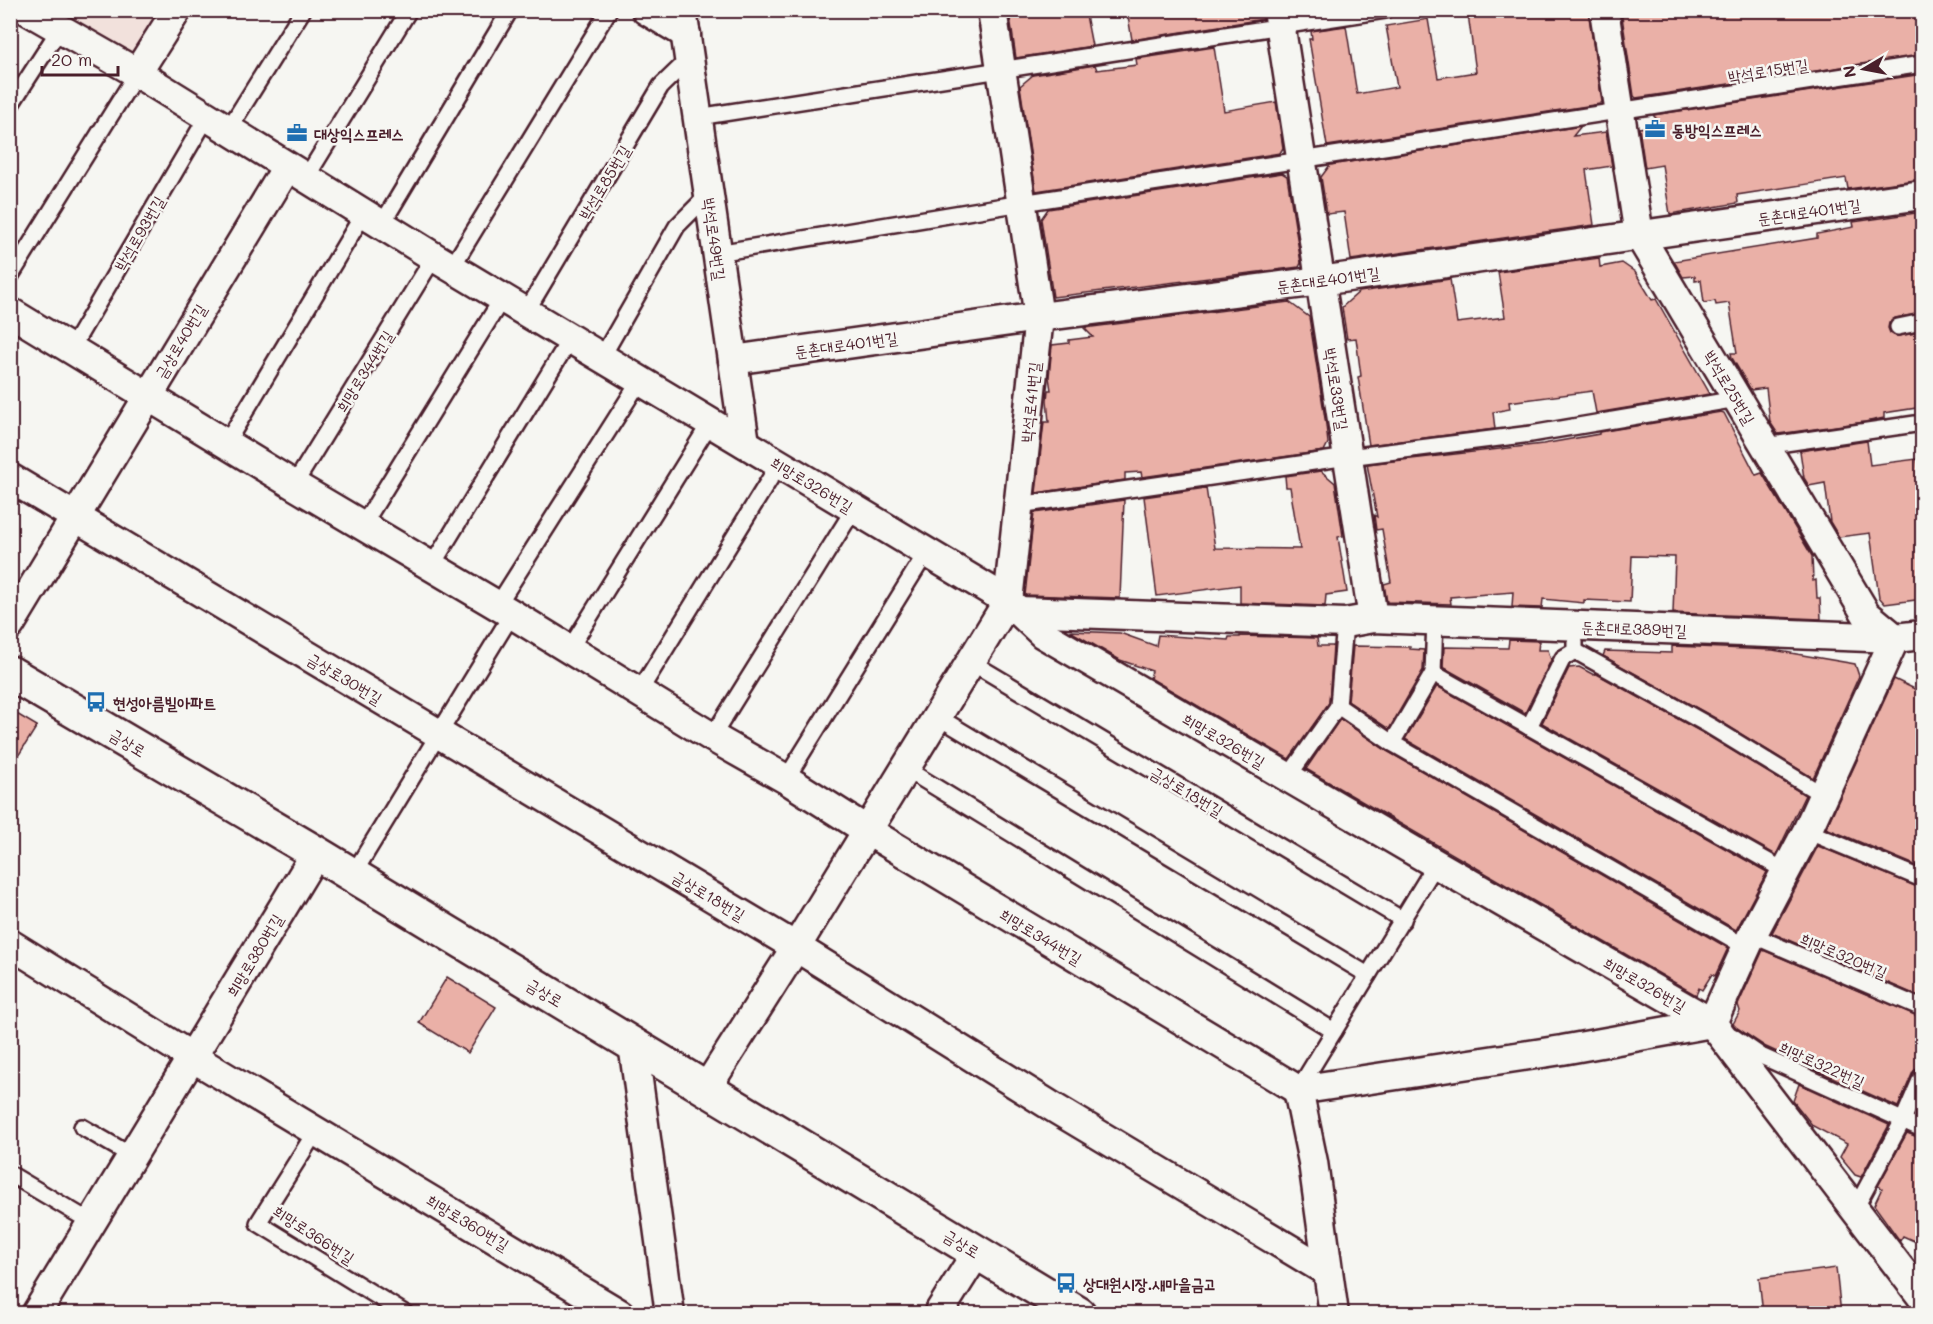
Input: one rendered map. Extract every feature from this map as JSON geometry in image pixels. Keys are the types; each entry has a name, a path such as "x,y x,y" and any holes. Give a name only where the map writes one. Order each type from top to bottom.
{"street":[{"path":"27,10 58,30 137,72 443,262 745,443"},
{"path":"137,72 177,10"},
{"path":"646,10 686,35"},
{"name":"박석로41번길","path":"992,10 1039,317 1019,505 1014,606"},
{"name":"박석로25번길","path":"1604,10 1639,235 1866,614 1909,636"},
{"name":"박석로33번길","path":"1280,18 1373,618"},
{"name":"박석로49번길","path":"686,35 745,443"},
{"name":"금상로40번길","path":"10,625 147,396 296,172"},
{"name":"둔촌대로401번길","path":"733,360 1039,317 1320,281 1923,195"},
{"path":"10,312 147,396"},
{"name":"희망로344번길","path":"147,396 227,442 294,485 505,610 712,737 786,779 868,831 1298,1090"},
{"name":"희망로326번길","path":"745,443 1014,606 1043,634 1712,1023 1923,1297"},
{"path":"10,478 76,518"},
{"name":"금상로30번길","path":"76,518 621,843"},
{"path":"706,1089 971,662 1014,606"},
{"name":"둔촌대로389번길","path":"1014,606 1345,623 1373,618 1436,620 1575,638 1909,636"},
{"path":"1712,1023 1749,941 1807,831 1823,795 1909,636"},
{"name":"금상로","path":"10,673 633,1044 1079,1314"},
{"name":"금상로18번길","path":"621,843 796,947 1056,1109 1328,1272"},
{"name":"희망로380번길","path":"36,1314 316,854"},
{"path":"10,944 316,1131"},
{"name":"희망로326번길","path":"1298,1090 1562,1050 1712,1023"},
{"path":"633,1044 670,1314"},
{"path":"1298,1090 1313,1162 1334,1314"},
{"name":"희망로360번길","path":"316,1131 586,1304 620,1314"},
{"path":"938,1314 977,1252"}],"lane":[{"path":"218,124 303,10"},
{"path":"296,172 410,10"},
{"path":"227,442 510,10"},
{"path":"443,262 609,10"},
{"path":"698,117 1001,69 1280,18 1385,10"},
{"path":"10,106 58,30"},
{"name":"박석로85번길","path":"515,305 661,86 686,35"},
{"name":"박석로15번길","path":"1620,111 1923,64"},
{"path":"10,277 137,72"},
{"path":"717,253 1022,203 1620,111"},
{"name":"박석로93번길","path":"71,349 218,124"},
{"path":"602,357 676,226 709,194"},
{"name":"희망로344번길","path":"294,485 443,262"},
{"path":"363,525 515,305"},
{"path":"1898,327 1923,322"},
{"path":"432,567 570,339"},
{"path":"352,876 438,734 505,610 641,379"},
{"path":"1019,505 1348,457 1531,434 1737,399"},
{"path":"569,650 710,423"},
{"path":"1765,446 1923,423"},
{"path":"639,692 779,464"},
{"path":"712,737 854,509"},
{"path":"786,779 926,553"},
{"path":"1392,743 1433,673 1436,620"},
{"path":"1288,777 1338,706 1345,623"},
{"path":"1529,727 1575,638 1710,726 1823,795"},
{"name":"금상로18번길","path":"971,662 1402,920"},
{"path":"1433,673 1787,868"},
{"name":"희망로320번길","path":"1338,706 1392,743 1749,941 1923,1008"},
{"path":"938,717 1368,975"},
{"path":"906,769 1334,1031"},
{"path":"1807,831 1923,879"},
{"path":"1298,1090 1436,864"},
{"name":"희망로322번길","path":"1712,1023 1761,1056 1923,1129"},
{"path":"1855,1209 1903,1120 1923,1076"},
{"path":"82,1127 132,1156"},
{"name":"희망로366번길","path":"316,1131 258,1222 406,1314"},
{"path":"10,1174 91,1222"}],"shaded area":[{"path":"44,11 169,11 133,65"}],"building":[{"path":"1009,10 1085,10 1092,46 1016,58"},
{"path":"1127,10 1262,10 1263,19 1132,40"},
{"path":"1493,10 1588,10 1602,102 1327,146 1309,39 1312,39 1311,31 1346,26 1357,94 1397,87 1386,26 1428,19 1438,78 1476,72 1468,14"},
{"path":"1621,10 1923,10 1923,55 1636,98"},
{"path":"1214,47 1224,111 1276,102 1283,148 1280,153 1036,191 1020,86 1033,75 1095,65 1097,70 1137,65 1136,59"},
{"path":"1923,74 1923,121 1916,122 1923,161 1923,179 1848,189 1846,178 1737,195 1738,203 1670,214 1662,165 1645,168 1639,128 1662,125 1653,115"},
{"path":"1581,126 1573,136 1606,132 1612,166 1586,170 1594,225 1351,260 1344,212 1327,214 1321,177 1330,165"},
{"path":"1282,173 1287,176 1301,263 1299,267 1053,297 1041,219 1048,209"},
{"path":"1923,212 1923,313 1895,318 1889,323 1888,328 1890,333 1896,336 1923,332 1923,407 1884,413 1884,418 1865,422 1778,434 1770,422 1766,388 1751,390 1732,358 1731,353 1737,353 1729,303 1716,305 1715,301 1704,303 1701,280 1695,281 1695,276 1683,277 1674,261 1817,238 1817,234 1854,227 1853,222"},
{"path":"1599,258 1600,267 1622,263 1635,272 1652,300 1656,299 1710,394 1596,413 1592,391 1509,402 1510,409 1493,412 1495,429 1369,445 1358,377 1361,376 1356,338 1347,339 1342,307 1359,292 1450,279 1457,323 1505,317 1498,272"},
{"path":"1289,302 1309,317 1326,425 1328,443 1324,451 1142,477 1141,472 1125,473 1125,480 1036,493 1044,422 1049,422 1047,400 1048,390 1051,390 1049,377 1052,345 1093,337 1084,328"},
{"path":"1724,413 1756,475 1762,473 1812,556 1813,581 1816,580 1817,598 1820,598 1821,619 1673,613 1675,557 1632,556 1630,602 1584,600 1584,603 1543,599 1542,608 1512,607 1513,592 1450,597 1451,604 1387,602 1384,584 1391,582 1382,529 1376,530 1374,515 1377,517 1367,464 1543,444 1599,434 1599,432"},
{"path":"1867,441 1870,465 1917,459 1923,498 1923,599 1885,604 1879,597 1870,533 1839,537 1830,522 1825,483 1809,486 1804,478 1800,451"},
{"path":"1321,471 1335,483 1343,536 1338,537 1347,592 1326,595 1325,606 1240,603 1240,585 1157,596 1144,497 1206,488 1215,548 1300,549 1290,487 1286,487 1285,476"},
{"path":"1124,500 1120,598 1025,595 1034,513"},
{"path":"1070,631 1120,633 1156,646 1158,635 1228,640 1229,637 1240,636 1317,638 1318,646 1333,646 1329,703 1289,759 1150,678 1152,671 1120,660"},
{"path":"1509,640 1539,641 1538,650 1548,650 1551,660 1525,713 1443,667 1444,647 1508,648"},
{"path":"1353,646 1410,647 1410,649 1424,650 1423,670 1389,729 1348,701"},
{"path":"1672,646 1773,650 1855,664 1859,676 1813,778 1715,718 1603,656 1605,651 1672,653"},
{"path":"1579,667 1594,675 1595,673 1705,734 1805,795 1776,855 1542,723 1569,668"},
{"path":"1894,679 1923,693 1922,868 1826,828"},
{"path":"1437,686 1767,872 1736,930 1405,739"},
{"path":"10,710 37,726 10,769"},
{"path":"1340,719 1387,751 1728,948 1715,976 1712,974 1702,990 1699,988 1696,995 1306,769"},
{"path":"1818,846 1923,889 1923,998 1772,933"},
{"path":"1763,950 1923,1018 1923,1066 1913,1072 1898,1107 1766,1047 1733,1024 1740,1011 1738,1005"},
{"path":"447,977 496,1007 468,1053 419,1023"},
{"path":"1799,1084 1889,1125 1861,1177 1855,1175 1840,1157 1847,1144 1813,1126 1793,1101"},
{"path":"1907,1133 1923,1139 1923,1245 1903,1236 1900,1241 1874,1205 1882,1188 1878,1186"},
{"path":"1836,1268 1841,1314 1763,1314 1759,1278"}],"place":[{"name":"동방익스프레스","path":"1655,129"},
{"name":"대상익스프레스","path":"297,133"},
{"name":"현성아름빌아파트","path":"96,702"},
{"name":"상대원시장.새마을금고","path":"1066,1283"}]}
